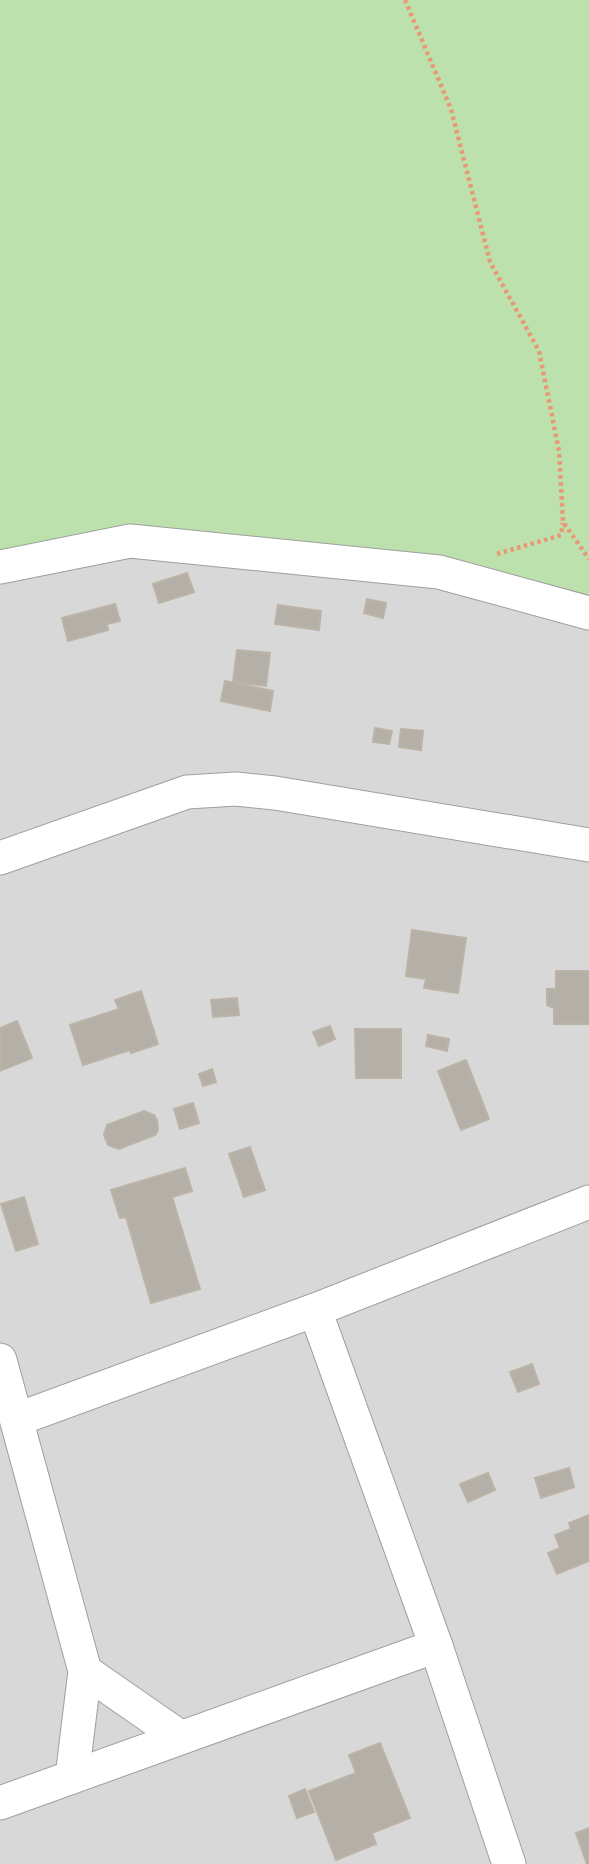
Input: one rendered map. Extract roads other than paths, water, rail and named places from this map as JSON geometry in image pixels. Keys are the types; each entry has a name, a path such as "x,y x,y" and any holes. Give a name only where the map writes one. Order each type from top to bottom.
{"street":[{"path":"0,567 130,541 439,572 589,612"},
{"path":"0,858 187,792 236,789 275,793 589,845"},
{"path":"18,1419 315,1310 589,1202"},
{"path":"315,1310 436,1646 509,1864"},
{"path":"0,1360 85,1671 72,1777"},
{"path":"0,1803 436,1646"},
{"path":"85,1671 180,1737"}]}
